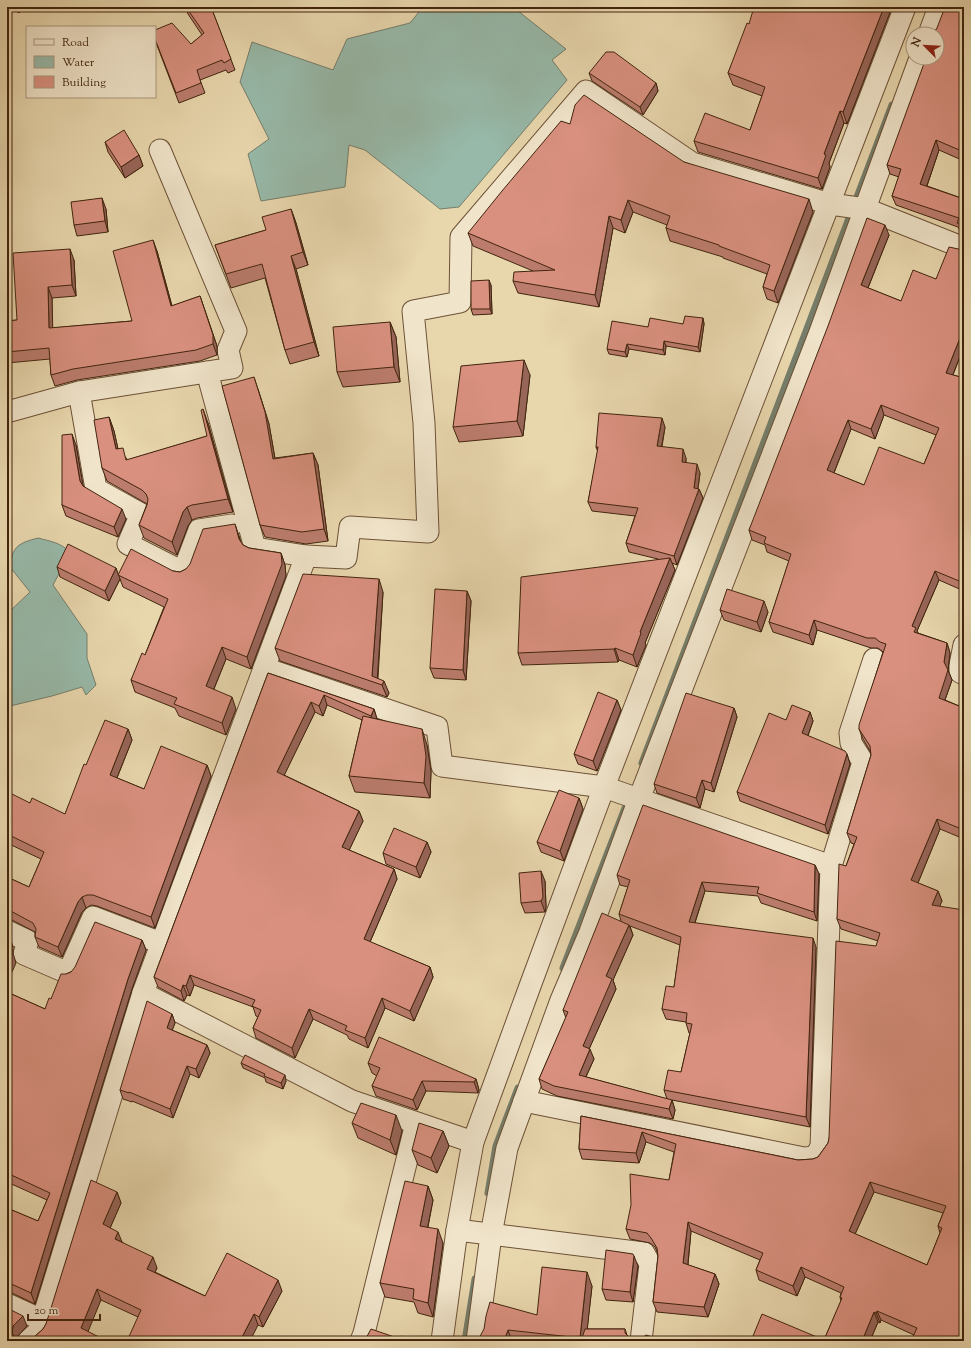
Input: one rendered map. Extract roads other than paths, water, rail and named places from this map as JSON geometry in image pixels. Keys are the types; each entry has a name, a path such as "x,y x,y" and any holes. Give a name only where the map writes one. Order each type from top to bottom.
{"street":[{"path":"442,1341 457,1230 474,1142 604,787 905,7"},
{"path":"932,26 939,7"},
{"path":"478,1341 491,1235 507,1148 561,1000 590,932 638,799 732,560 866,209 917,66"},
{"path":"207,372 255,548 306,556 346,558 350,527 428,532 424,423 413,311 460,302 461,237 586,91 692,163 830,204 866,209 964,248"},
{"path":"7,412 79,392 232,368 228,350 236,331 160,150"},
{"path":"79,392 96,489 141,514 128,544 183,572 199,530 248,522"},
{"path":"28,1341 39,1331 143,993 306,556"},
{"path":"964,644 960,665 960,672 964,674"},
{"path":"524,1101 804,1158 815,1157 821,1147 831,866 863,762 851,743 850,733 874,658"},
{"path":"264,668 438,727 442,766 604,787 831,866"},
{"path":"7,931 28,941 24,954 68,973 93,917 161,943"},
{"path":"530,986 561,1000"},
{"path":"143,993 352,1101 474,1142"},
{"path":"361,1341 416,1123"},
{"path":"457,1230 644,1254 650,1264 640,1341"},
{"path":"7,1304 42,1320"}],"water":[{"path":"423,7 513,7 566,49 552,60 567,80 459,207 440,209 365,150 349,145 345,187 261,201 248,154 269,139 240,82 252,42 333,70 347,39 410,23"},
{"path":"38,538 60,545 70,553 53,585 87,634 87,658 96,685 86,695 82,687 10,706 7,704 7,614 30,592 10,567 11,560 18,546"}],"waterway":[{"path":"642,763 892,105"},
{"path":"563,968 625,808"},
{"path":"488,1193 496,1146 518,1088"},
{"path":"465,1341 475,1279"}]}
